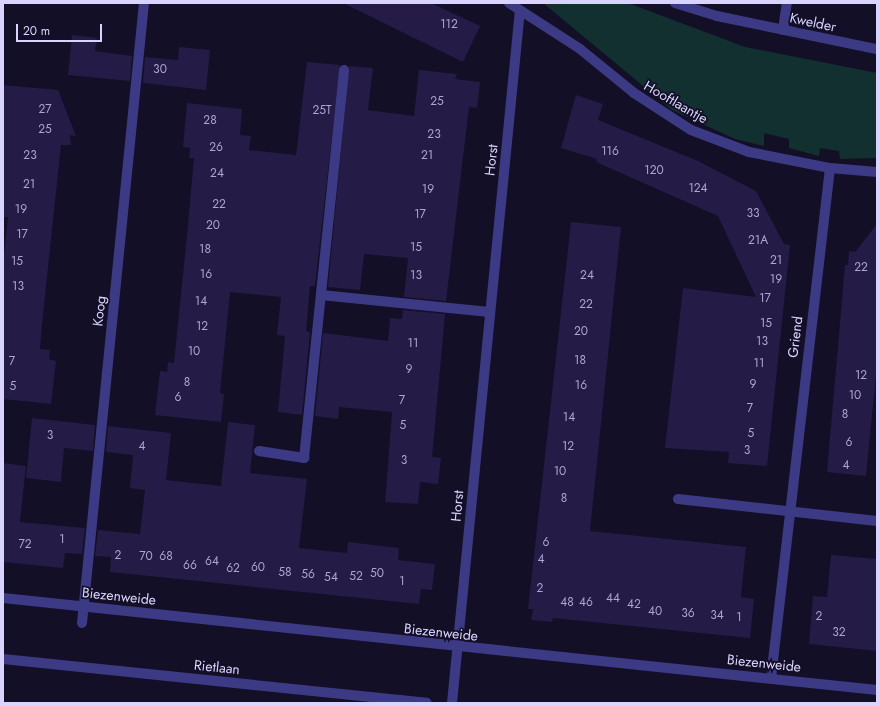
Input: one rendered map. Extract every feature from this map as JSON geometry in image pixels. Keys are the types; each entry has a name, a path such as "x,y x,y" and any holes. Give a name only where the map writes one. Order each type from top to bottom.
{"street":[{"name":"Koog","path":"82,623 144,3"},
{"name":"Hooftlaantje","path":"509,3 580,49 634,93 692,130 749,152 830,168 877,172"},
{"name":"Kwelder","path":"674,3 716,16 877,50"},
{"path":"783,30 787,3"},
{"name":"Horst","path":"452,703 520,10"},
{"path":"259,451 304,458 344,70"},
{"name":"Griend","path":"771,678 788,510 830,168"},
{"path":"321,295 490,312"},
{"path":"678,499 877,521"},
{"name":"Biezenweide","path":"3,598 458,648 771,678 877,690"},
{"name":"Rietlaan","path":"3,659 428,703"}],"green space":[{"path":"543,3 628,3 745,47 877,73 877,158 840,159 839,151 820,148 819,156 789,148 789,139 764,133 764,146 735,139 672,110"}],"building":[{"path":"343,3 431,3 480,26 463,62"},
{"path":"72,35 97,38 95,51 132,56 130,81 68,75"},
{"path":"179,47 210,50 206,90 143,83 145,57 178,60"},
{"path":"307,62 340,65 315,286 310,286 306,331 310,332 302,415 278,412 285,336 277,335 281,297 230,292 220,393 224,394 221,422 155,415 160,371 167,372 168,362 174,363 194,158 189,158 190,148 183,147 187,103 242,109 240,135 251,136 249,150 296,155"},
{"path":"349,66 373,68 368,110 414,116 419,70 457,74 455,79 480,82 477,108 469,107 446,301 404,297 408,258 364,254 360,290 328,287"},
{"path":"3,85 58,90 76,136 70,135 71,145 61,145 42,324 40,349 50,350 49,359 56,361 51,404 3,399 3,265 8,217 3,217"},
{"path":"576,95 603,104 598,120 698,161 756,191 784,244 790,245 767,466 728,463 729,452 665,448 683,288 756,297 718,216 596,162 597,159 561,148"},
{"path":"571,222 621,227 590,531 746,547 741,597 754,599 750,638 553,618 552,622 531,620 533,609 528,609"},
{"path":"877,224 877,366 866,476 827,472 845,265 848,265 849,251 855,252"},
{"path":"403,310 445,314 432,457 441,458 438,484 420,482 418,504 385,502 392,412 339,407 338,419 315,416 323,333 388,341 390,318 402,319"},
{"path":"32,418 95,425 93,451 64,448 61,482 26,478"},
{"path":"228,422 255,425 250,473 307,479 299,548 347,553 348,542 399,548 398,560 435,564 432,590 421,589 419,604 110,572 111,557 95,556 98,530 140,534 145,490 130,488 133,455 106,452 108,426 171,433 166,480 221,486"},
{"path":"3,463 26,466 20,522 85,528 82,554 65,553 63,568 3,562"},
{"path":"831,555 877,559 877,651 809,644 813,596 827,597"}]}
